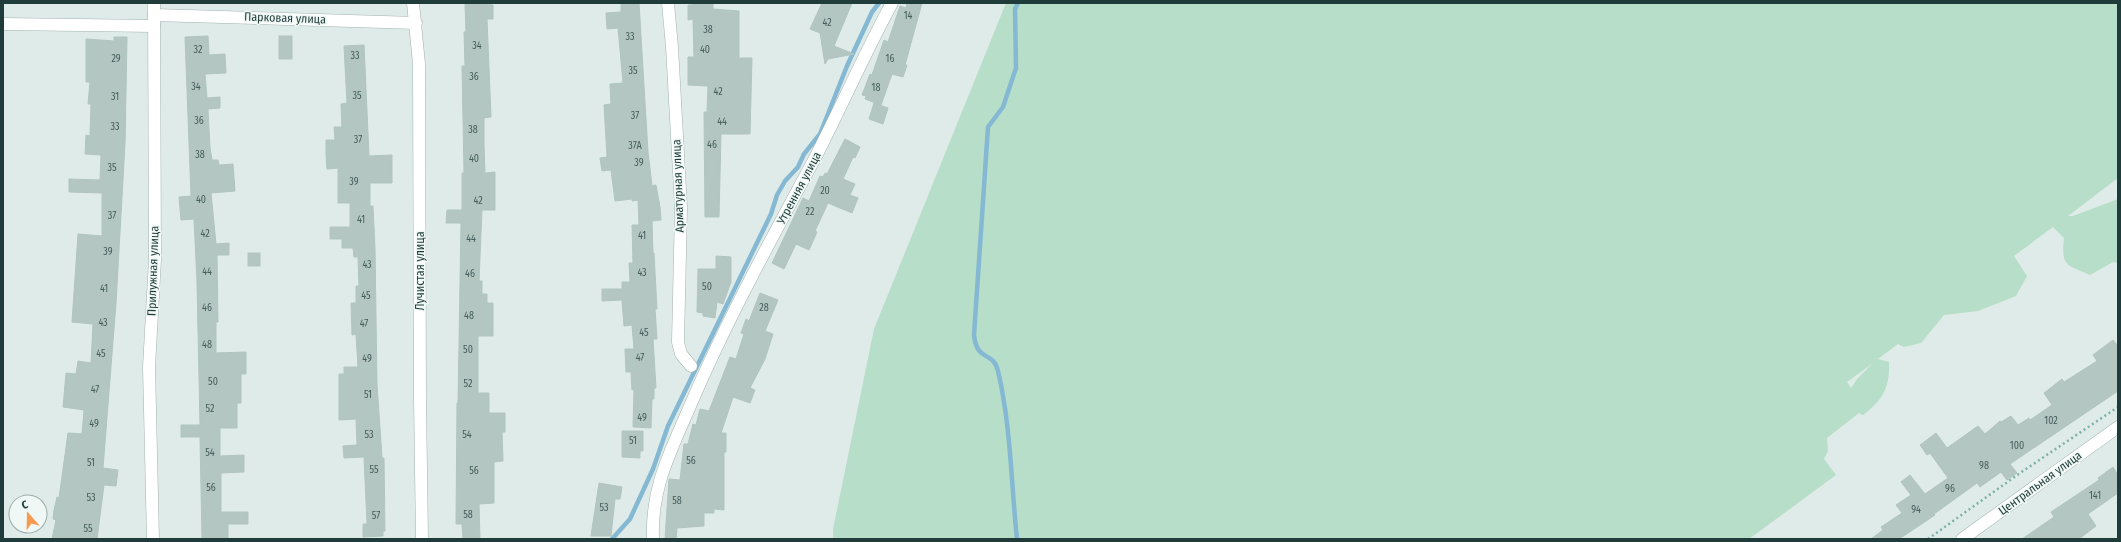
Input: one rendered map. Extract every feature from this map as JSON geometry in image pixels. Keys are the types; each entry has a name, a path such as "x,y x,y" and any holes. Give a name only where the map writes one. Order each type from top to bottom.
{"street":[{"name":"Прилужная улица","path":"153,539 149,367 155,259 154,3"},
{"name":"Лучистая улица","path":"413,3 419,64 422,539"},
{"name":"Арматурная улица","path":"668,3 672,47 681,208 678,342 680,354 699,369"},
{"name":"Утренняя улица","path":"699,369 840,109 867,49 892,3"},
{"name":"Парковая улица","path":"3,24 154,21 416,23"},
{"path":"654,539 655,498 662,472 699,369"},
{"name":"Центральная улица","path":"1962,539 2118,427"}],"path":[{"path":"1928,539 2118,407"}],"green space":[{"path":"1006,3 2118,3 2118,178 2068,216 2073,216 2118,199 2118,263 2113,262 2090,275 2070,266 2065,260 2063,254 2064,238 2053,227 2014,256 2027,276 2016,296 1978,311 1944,315 1921,343 1904,347 1898,344 1878,359 1889,362 1888,379 1884,392 1876,404 1863,415 1859,413 1827,438 1828,451 1824,459 1836,475 1749,539 833,539 833,529 874,329","holes":["1873,363 1857,379 1851,388 1847,382"]}],"building":[{"path":"465,3 493,5 493,19 487,19 491,117 484,118 484,146 485,173 495,172 495,210 482,210 479,281 482,281 482,294 487,294 487,303 493,303 493,336 478,336 478,393 489,393 489,413 505,413 505,432 502,432 503,461 494,462 494,503 479,504 480,539 463,539 462,524 456,524 461,223 446,223 447,210 462,210 462,173 464,173 462,66 465,66"},
{"path":"621,3 639,3 648,152 652,186 656,185 661,220 652,221 657,309 655,309 657,339 653,339 656,388 654,388 654,399 652,399 651,428 633,427 634,389 632,390 631,372 626,372 625,349 634,349 632,325 624,326 622,300 602,301 602,289 622,289 622,282 630,282 629,263 633,263 632,225 639,225 638,200 632,201 632,199 615,201 611,170 602,171 600,158 607,157 604,105 611,104 610,84 623,83 618,28 607,29 606,13 621,12"},
{"path":"692,3 713,3 713,9 739,11 739,58 752,58 750,134 721,134 719,217 705,217 704,112 707,112 708,86 688,85 688,57 694,57 693,19 688,20 688,5 692,5"},
{"path":"822,3 852,3 834,46 854,54 828,59 825,64 820,33 810,29"},
{"path":"907,3 922,3 905,65 907,65 903,77 892,74 881,105 865,99 866,96 862,95 870,74 872,75 884,40 888,42 900,6 906,8"},
{"path":"208,36 209,55 225,54 226,73 205,74 207,98 220,97 220,108 208,109 212,160 218,160 219,165 233,164 235,191 211,193 216,244 229,243 229,255 217,255 218,322 216,322 216,353 246,352 246,374 241,374 241,403 237,403 237,428 220,428 220,456 244,455 244,472 221,473 221,512 248,512 248,524 228,524 228,538 202,538 200,437 181,437 181,425 200,425 194,219 181,220 179,197 191,196 185,37"},
{"path":"279,36 292,36 292,59 279,59"},
{"path":"114,37 127,37 125,144 116,303 103,468 118,470 116,486 104,485 97,539 52,539 56,520 53,519 54,510 57,497 59,498 68,433 82,434 84,410 63,407 66,373 76,374 78,361 91,363 93,324 72,322 78,234 102,236 102,193 69,192 69,179 100,180 101,155 85,154 86,135 90,136 91,104 88,104 90,82 86,82 86,39 114,41"},
{"path":"364,45 369,156 392,155 392,183 370,183 370,206 373,206 375,249 377,384 382,458 384,458 385,531 383,531 383,536 363,537 363,524 367,524 364,457 344,458 343,446 357,445 356,419 339,420 339,374 344,374 344,367 358,367 356,334 352,335 351,303 356,303 356,286 359,286 358,257 354,257 353,248 342,248 342,239 330,239 330,227 350,227 350,203 338,203 338,168 327,169 326,140 335,140 334,127 342,127 341,104 347,103 344,46"},
{"path":"874,103 888,108 883,124 869,119"},
{"path":"845,139 860,147 855,158 853,157 843,179 855,184 850,195 858,198 852,213 828,203 815,231 817,232 809,250 796,244 784,269 772,263 803,198 809,201 820,176 823,177 825,173 827,174"},
{"path":"248,253 260,253 260,266 248,266"},
{"path":"716,256 731,257 731,282 723,304 717,302 715,318 703,316 703,313 697,312 698,269 716,269"},
{"path":"760,293 778,300 765,331 773,334 765,359 750,388 755,390 750,403 733,397 721,433 726,433 726,452 724,452 724,510 714,509 714,513 704,513 704,526 677,528 676,539 665,539 669,479 680,480 684,444 688,444 693,424 696,425 700,409 709,411 730,357 736,359 744,334 741,333 746,319 749,321"},
{"path":"2113,340 2118,346 2118,391 2010,464 2017,473 2007,480 2001,472 1980,487 1977,483 1934,514 1935,515 1899,539 1871,539 1883,530 1881,527 1902,513 1896,505 1911,495 1901,482 1910,475 1925,494 1948,478 1930,453 1927,455 1920,445 1936,433 1947,448 1978,426 1985,434 2000,421 2001,422 2011,416 2018,425 2029,418 2030,420 2052,405 2044,393 2062,379 2064,382 2097,361 2093,355"},
{"path":"622,431 643,431 643,451 640,451 640,458 622,457"},
{"path":"2113,467 2118,475 2118,493 2088,514 2096,526 2079,539 2022,539 2054,517 2051,512 2099,480 2098,478"},
{"path":"599,483 622,487 620,499 615,499 611,536 591,536"}],"waterway":[{"path":"612,539 630,519 653,469 668,426 771,214 777,195 785,181 798,167 804,154 820,134 847,66 872,12 879,3"},
{"path":"1017,539 1006,413 998,371 993,360 978,349 974,335 988,127 1003,107 1016,68 1015,9 1018,3"}]}
